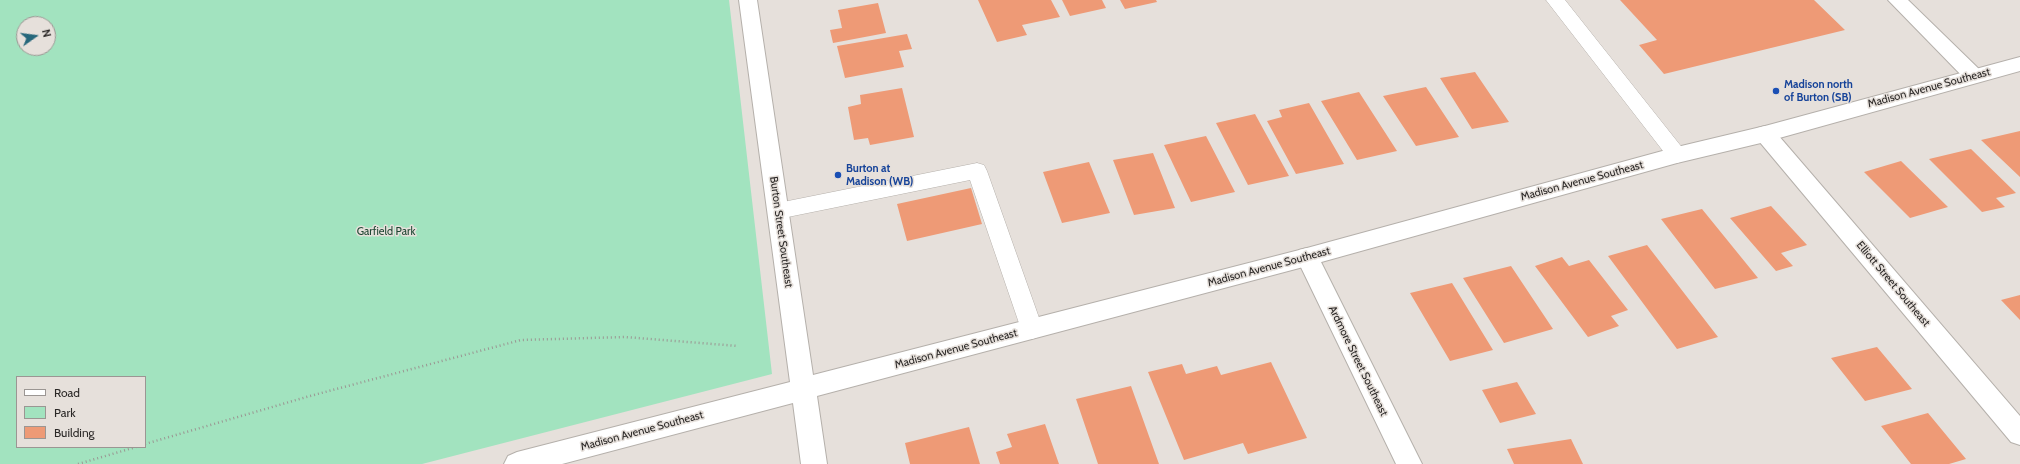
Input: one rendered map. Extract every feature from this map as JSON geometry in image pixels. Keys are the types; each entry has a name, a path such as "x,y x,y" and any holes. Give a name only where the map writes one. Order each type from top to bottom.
{"street":[{"name":"Burton Street Southeast","path":"750,0 802,389 814,464"},
{"path":"1897,0 1974,76"},
{"name":"Madison Avenue Southeast","path":"516,464 1307,257 1676,155 1766,134 2020,64"},
{"name":"Elliott Street Southeast","path":"1766,134 2020,434"},
{"name":"Ardmore Street Southeast","path":"1307,257 1408,464"}],"lane":[{"path":"1554,0 1676,155"},
{"path":"778,211 977,171 1032,329"}],"path":[{"path":"146,444 310,396 520,340 625,337 738,346"},
{"path":"78,464 133,448"}],"green space":[{"name":"Garfield Park","path":"0,0 729,0 772,374 422,464 0,464"}],"building":[{"path":"978,0 1051,0 1060,17 1022,25 1027,35 997,42"},
{"path":"1062,0 1102,0 1106,8 1070,16"},
{"path":"1120,0 1156,0 1157,2 1125,9"},
{"path":"1620,0 1814,0 1845,30 1664,74 1639,45 1657,40"},
{"path":"878,3 886,33 833,43 830,30 842,28 838,10"},
{"path":"907,34 912,49 899,51 904,67 845,78 837,46"},
{"path":"1475,72 1509,122 1472,129 1440,78"},
{"path":"1426,87 1459,137 1416,146 1383,96"},
{"path":"902,88 914,137 870,145 868,138 854,140 848,107 861,104 860,95"},
{"path":"1359,92 1397,151 1357,160 1321,101"},
{"path":"1309,103 1344,164 1296,174 1267,121 1282,117 1279,110"},
{"path":"1255,114 1289,176 1248,185 1216,123"},
{"path":"2020,131 2020,177 1981,140"},
{"path":"1206,136 1235,192 1191,202 1164,145"},
{"path":"1971,149 2016,193 1996,198 2005,207 1982,212 1929,159"},
{"path":"1153,153 1175,208 1134,215 1113,160"},
{"path":"1901,161 1948,207 1910,218 1864,172"},
{"path":"1089,162 1110,213 1062,223 1043,172"},
{"path":"971,188 982,224 907,241 897,204"},
{"path":"1771,206 1807,245 1781,253 1793,266 1776,271 1730,218"},
{"path":"1702,209 1758,278 1715,289 1661,219"},
{"path":"1647,245 1718,337 1677,349 1608,256"},
{"path":"1562,257 1569,266 1589,260 1628,310 1611,316 1619,326 1588,337 1535,266"},
{"path":"1511,266 1553,329 1504,343 1463,278"},
{"path":"1452,283 1493,350 1450,361 1410,293"},
{"path":"2020,295 2020,320 2001,300"},
{"path":"1877,347 1912,389 1865,401 1831,358"},
{"path":"1271,362 1307,438 1248,454 1243,443 1184,460 1148,372 1182,364 1186,374 1217,366 1221,375"},
{"path":"1517,382 1536,414 1500,423 1482,390"},
{"path":"1131,386 1159,464 1098,464 1076,399"},
{"path":"1928,413 1966,459 1949,464 1911,464 1881,426"},
{"path":"1045,424 1059,464 1000,464 996,452 1012,447 1007,434"},
{"path":"969,427 980,464 910,464 905,443"},
{"path":"1571,439 1583,464 1514,464 1507,449"}],"place":[{"name":"Madison north of Burton (SB)","path":"1776,91"},
{"name":"Burton at Madison (WB)","path":"838,175"}]}
